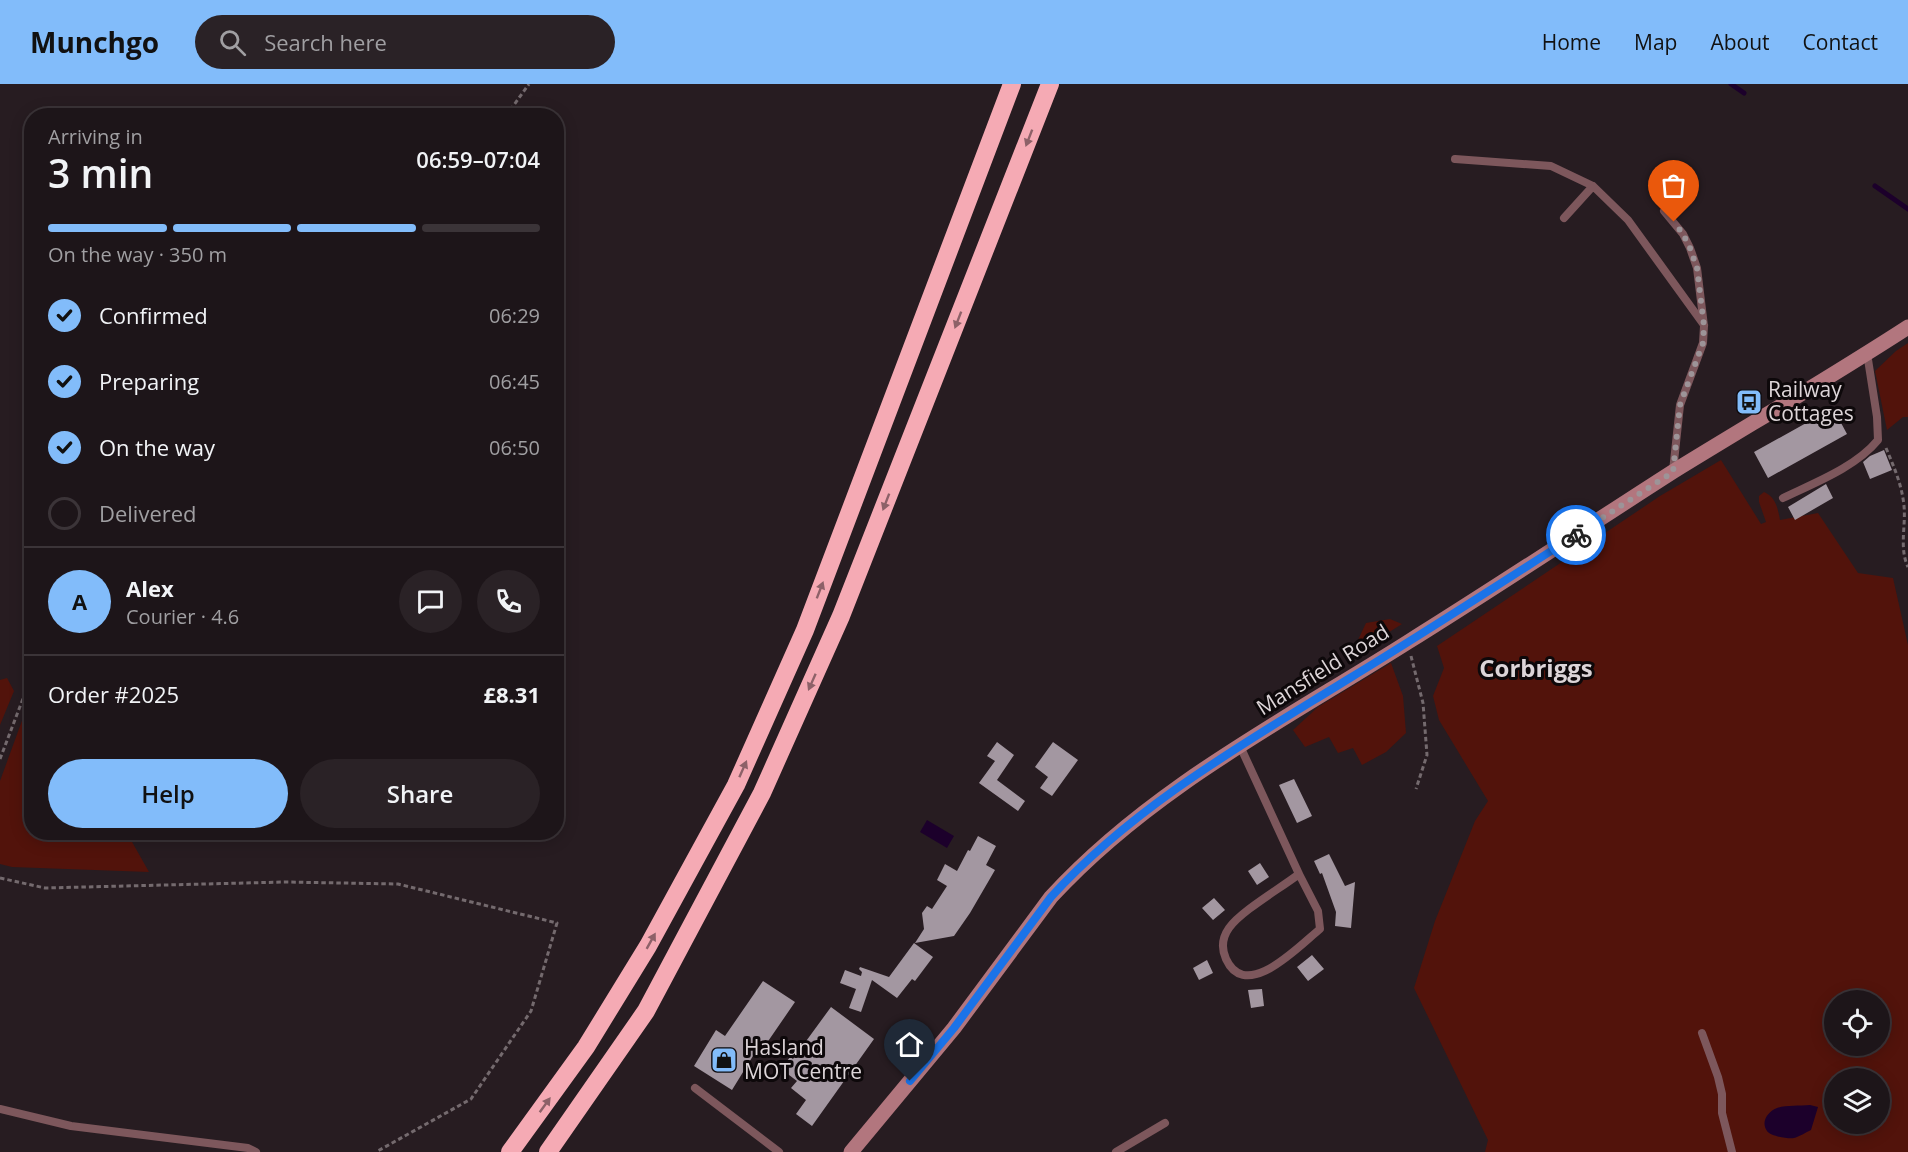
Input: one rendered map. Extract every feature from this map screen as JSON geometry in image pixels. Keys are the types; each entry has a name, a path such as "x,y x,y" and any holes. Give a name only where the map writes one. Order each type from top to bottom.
{"highway":[{"path":"510,1152 593,1037 648,946 736,785 805,630 1012,84"},
{"path":"548,1152 646,1011 762,793 841,616 1050,84"}],"main road":[{"name":"Mansfield Road","path":"851,1152 954,1028 1051,897 1067,879 1128,824 1199,772 1408,643 1673,472 1908,327"}],"lane":[{"path":"1455,159 1551,166 1593,186 1628,220 1704,326"},
{"path":"1564,218 1593,186"},
{"path":"1664,210 1683,234 1697,268 1704,326 1703,343 1680,405 1673,472"},
{"path":"1783,498 1856,460 1878,440 1877,417 1867,353"},
{"path":"1240,746 1318,911 1320,929 1270,970 1254,975 1240,974 1228,964 1225,958 1222,951 1223,938 1240,917 1299,874"},
{"path":"1702,1033 1718,1077 1722,1113 1732,1152"},
{"path":"695,1088 779,1152"},
{"path":"0,1109 71,1126 248,1148 256,1152"},
{"path":"1116,1152 1165,1123"}],"path":[{"path":"512,108 529,84"},
{"path":"1885,445 1900,480 1904,508 1903,542 1905,562 1908,567"},
{"path":"1408,643 1423,703 1427,755 1416,789"},
{"path":"0,759 24,696"},
{"path":"0,878 45,888 285,882 398,884 557,923 531,1011 471,1099 376,1152"}],"shaded area":[{"path":"1908,343 1908,417 1903,417 1887,430 1875,371"},
{"path":"1721,460 1761,524 1766,522 1759,502 1759,496 1764,492 1774,500 1780,520 1818,513 1858,573 1893,578 1908,645 1908,1152 1485,1152 1488,1140 1414,988 1435,921 1475,821 1488,801 1439,720 1433,696 1444,668 1437,646 1660,496"},
{"path":"1390,619 1402,624 1367,646 1358,640 1366,623"},
{"path":"1391,663 1403,696 1406,733 1386,752 1362,765 1353,748 1338,753 1329,737 1305,747 1293,730 1318,707"},
{"path":"7,678 14,691 0,725 0,680"},
{"path":"24,715 24,840 131,840 149,872 12,867 0,864 0,781"},
{"path":"927,820 954,836 947,848 920,832"},
{"path":"1784,1106 1818,1107 1811,1130 1791,1138 1775,1136 1767,1131 1765,1120 1774,1109"}],"building":[{"path":"1833,408 1847,434 1768,478 1754,452"},
{"path":"1884,450 1892,470 1870,479 1863,462"},
{"path":"1826,484 1833,498 1795,520 1788,507"},
{"path":"997,742 1014,755 997,780 1025,801 1018,811 979,783 995,761 987,756"},
{"path":"1053,742 1078,760 1052,796 1040,788 1048,777 1035,767"},
{"path":"1294,779 1312,816 1297,823 1279,785"},
{"path":"978,836 996,846 986,865 995,870 970,913 954,936 915,943 924,929 922,913 927,906 932,909 947,886 937,880 945,864 957,871"},
{"path":"1329,854 1345,886 1355,882 1351,928 1335,926 1336,912 1322,873 1320,874 1314,861"},
{"path":"1260,863 1269,877 1257,885 1248,871"},
{"path":"1214,898 1225,910 1213,920 1202,908"},
{"path":"914,943 933,957 915,981 912,979 897,998 872,980 861,1012 849,1008 856,989 840,983 845,970 861,976 860,967 889,977"},
{"path":"1312,955 1324,969 1308,981 1297,967"},
{"path":"1207,960 1213,973 1199,980 1193,968"},
{"path":"763,981 795,1002 760,1053 756,1051 732,1090 694,1066 716,1030 725,1036"},
{"path":"1262,989 1264,1006 1251,1008 1248,990"},
{"path":"831,1007 874,1039 812,1126 796,1114 806,1100 791,1088 797,1081 781,1069 790,1057 793,1059"}],"waterway":[{"path":"1731,84 1744,93"},
{"path":"1875,186 1908,209"}],"way so far":[{"path":"1576,535 1673,472 1680,405 1703,343 1704,326 1697,268 1683,234 1674,222"}],"place":[{"name":"Railway Cottages","path":"1749,402"},
{"name":"Hasland MOT Centre","path":"724,1060"}],"district":[{"name":"Corbriggs","path":"1536,669"}],"route":[{"path":"910,1081 954,1028 1051,897 1067,879 1128,824 1199,772 1408,643 1576,535"}]}
